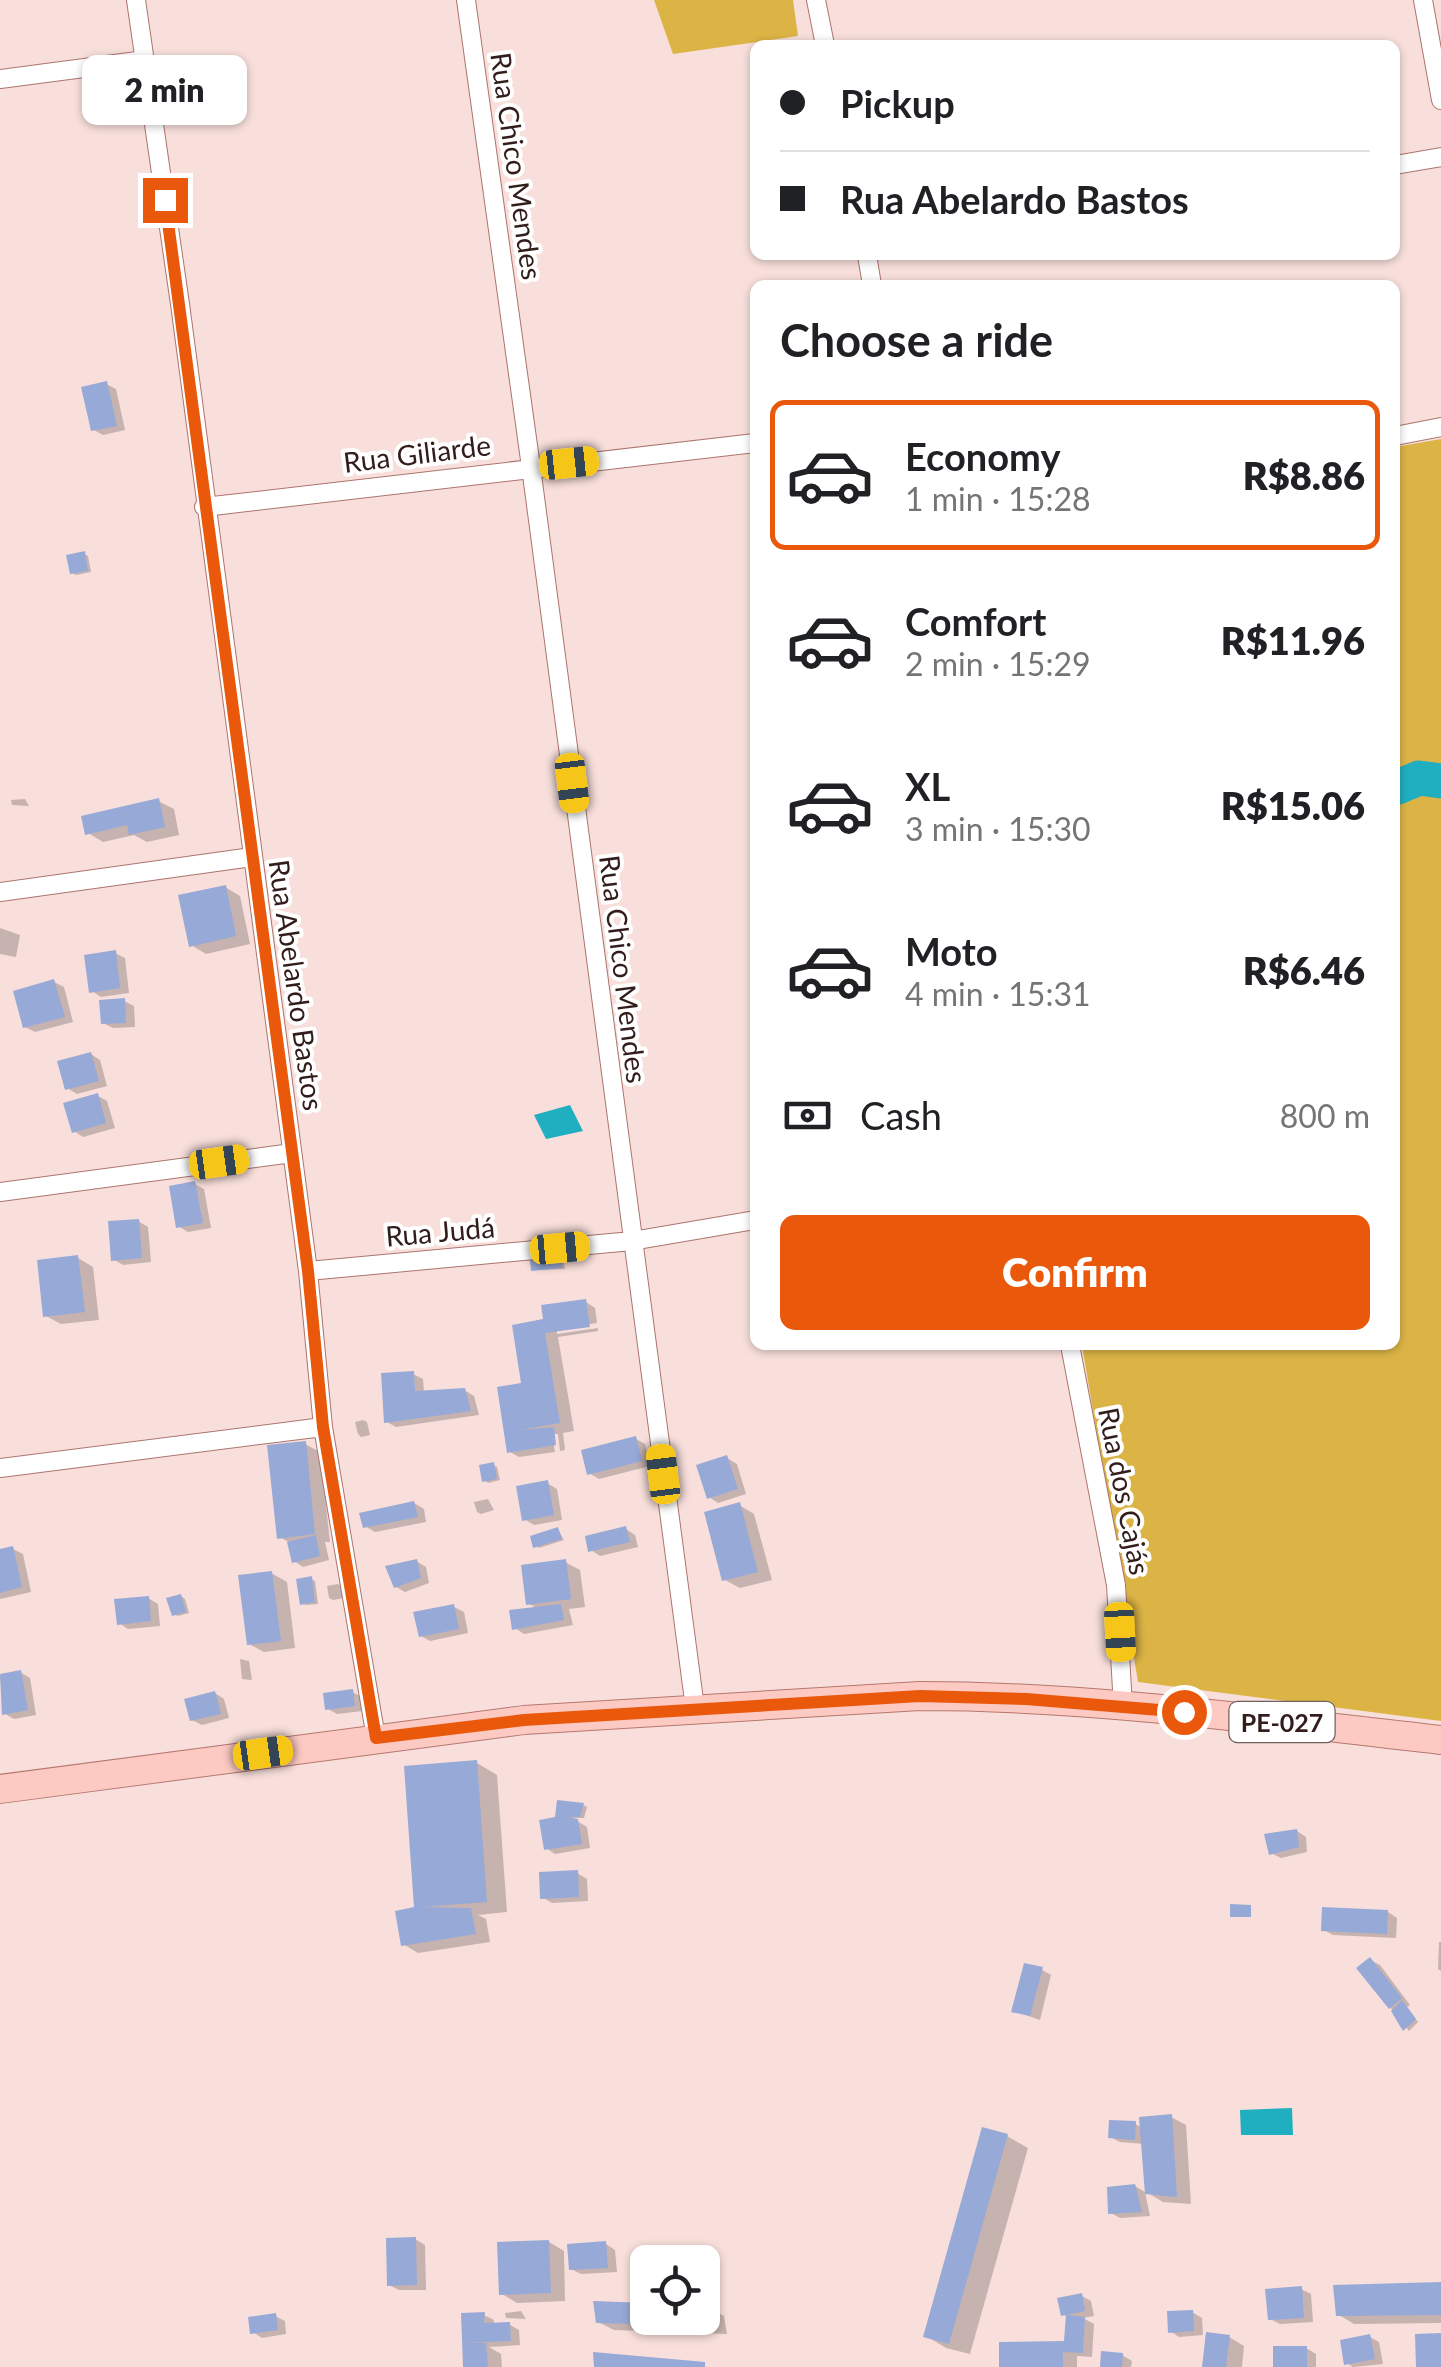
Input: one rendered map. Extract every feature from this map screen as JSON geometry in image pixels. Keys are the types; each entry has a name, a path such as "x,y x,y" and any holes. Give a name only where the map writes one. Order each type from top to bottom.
{"main road":[{"name":"PE-027","path":"0,1789 524,1720 920,1696 980,1696 1123,1707 1441,1740"}],"street":[{"name":"Rua Abelardo Bastos","path":"136,0 308,1271 323,1427 376,1738"},
{"name":"Rua Chico Mendes","path":"466,0 532,467 694,1708"},
{"path":"816,0 823,40"},
{"path":"1423,0 1441,100"},
{"path":"0,79 144,60"},
{"path":"1400,164 1441,157"},
{"path":"1400,435 1441,427"},
{"name":"Rua Giliarde","path":"204,507 750,444"},
{"path":"0,892 252,858"},
{"path":"0,1192 292,1152"},
{"name":"Rua Judá","path":"308,1271 632,1241 750,1221"},
{"name":"Rua dos Cajás","path":"1071,1350 1116,1585 1123,1707"},
{"path":"0,1468 323,1427"}],"shaded area":[{"path":"654,0 793,0 798,36 673,54"},
{"path":"1441,439 1441,1721 1138,1682 1083,1350 1400,1350 1400,446"}],"water":[{"path":"570,1105 583,1131 546,1139 534,1115"},
{"path":"1292,2108 1293,2135 1241,2135 1240,2110"}],"building":[{"path":"107,381 117,426 91,431 81,387"},
{"path":"85,551 88,571 70,574 66,555"},
{"path":"159,798 165,827 129,835 127,825 85,835 81,816"},
{"path":"226,885 236,936 189,947 178,895"},
{"path":"116,950 120,988 89,993 84,955"},
{"path":"54,979 65,1017 23,1028 13,991"},
{"path":"125,998 126,1023 101,1024 99,1000"},
{"path":"91,1052 99,1081 65,1090 57,1061"},
{"path":"98,1093 106,1123 72,1133 63,1103"},
{"path":"195,1181 203,1223 176,1228 169,1186"},
{"path":"139,1219 142,1258 111,1261 108,1221"},
{"path":"78,1255 85,1312 43,1317 37,1260"},
{"path":"561,1257 562,1268 531,1271 530,1260"},
{"path":"586,1299 590,1327 545,1333 560,1423 519,1430 554,1427 556,1445 507,1453 497,1387 521,1383 512,1325 543,1319 541,1305"},
{"path":"414,1371 415,1391 465,1388 471,1411 384,1423 381,1373"},
{"path":"636,1436 642,1461 587,1475 581,1450"},
{"path":"306,1441 315,1534 277,1539 267,1445"},
{"path":"727,1455 738,1489 707,1499 696,1465"},
{"path":"494,1462 497,1479 482,1482 479,1465"},
{"path":"548,1480 554,1515 522,1521 516,1486"},
{"path":"414,1501 418,1517 363,1528 359,1513"},
{"path":"740,1502 758,1572 722,1581 704,1512"},
{"path":"626,1526 630,1542 588,1552 585,1536"},
{"path":"558,1527 562,1539 533,1548 530,1536"},
{"path":"316,1535 320,1556 292,1563 287,1542"},
{"path":"13,1546 22,1587 0,1593 0,1549"},
{"path":"417,1559 421,1578 394,1588 385,1566"},
{"path":"566,1559 571,1599 526,1605 521,1565"},
{"path":"272,1571 281,1641 247,1645 238,1575"},
{"path":"312,1576 315,1602 300,1605 296,1579"},
{"path":"181,1594 186,1612 172,1616 166,1598"},
{"path":"149,1596 151,1621 117,1625 114,1599"},
{"path":"454,1604 459,1629 419,1637 413,1612"},
{"path":"561,1604 564,1620 512,1630 509,1610"},
{"path":"21,1670 28,1710 2,1715 0,1674"},
{"path":"353,1689 355,1706 325,1710 323,1693"},
{"path":"215,1691 221,1714 190,1721 184,1699"},
{"path":"477,1760 487,1902 422,1907 471,1908 476,1934 401,1946 395,1911 414,1907 404,1766"},
{"path":"557,1800 584,1803 580,1817 567,1817 578,1819 582,1844 544,1850 539,1820 555,1817"},
{"path":"1297,1829 1299,1847 1269,1855 1264,1834"},
{"path":"578,1870 579,1897 540,1899 539,1872"},
{"path":"1230,1904 1251,1905 1251,1917 1230,1917"},
{"path":"1322,1907 1388,1910 1387,1934 1321,1931"},
{"path":"1370,1957 1402,1998 1389,2009 1356,1968"},
{"path":"1024,1963 1043,1967 1030,2016 1011,2012"},
{"path":"1402,2000 1416,2019 1403,2031 1391,2011"},
{"path":"1172,2114 1177,2197 1145,2194 1139,2117"},
{"path":"1109,2120 1136,2121 1135,2140 1108,2138"},
{"path":"982,2127 1008,2134 949,2344 923,2337"},
{"path":"1135,2184 1142,2212 1108,2214 1107,2187"},
{"path":"416,2237 417,2285 387,2286 386,2238"},
{"path":"549,2240 551,2293 499,2295 497,2242"},
{"path":"606,2241 608,2268 569,2270 567,2244"},
{"path":"1441,2282 1441,2315 1336,2316 1333,2285"},
{"path":"1302,2286 1304,2318 1268,2320 1265,2289"},
{"path":"1082,2293 1085,2311 1061,2316 1057,2298"},
{"path":"593,2301 630,2302 630,2324 596,2323"},
{"path":"1193,2310 1194,2331 1168,2333 1167,2311"},
{"path":"485,2312 484,2323 510,2322 511,2341 466,2343 486,2343 488,2367 463,2367 461,2313"},
{"path":"276,2313 278,2330 250,2334 248,2317"},
{"path":"1066,2315 1085,2317 1083,2353 1063,2352 1063,2367 999,2367 999,2342 1064,2341"},
{"path":"1206,2332 1230,2335 1226,2367 1202,2367"},
{"path":"1441,2333 1441,2367 1416,2367 1415,2334"},
{"path":"1370,2334 1375,2359 1344,2365 1340,2340"},
{"path":"1273,2346 1307,2346 1307,2367 1273,2367"},
{"path":"1101,2351 1123,2353 1122,2367 1100,2367"},
{"path":"593,2352 705,2362 705,2367 594,2367"}],"waterway":[{"path":"1400,786 1419,778 1441,781"}],"route":[{"path":"165,200 308,1271 323,1427 376,1738 524,1720 920,1696 980,1696 1184,1712"}]}
